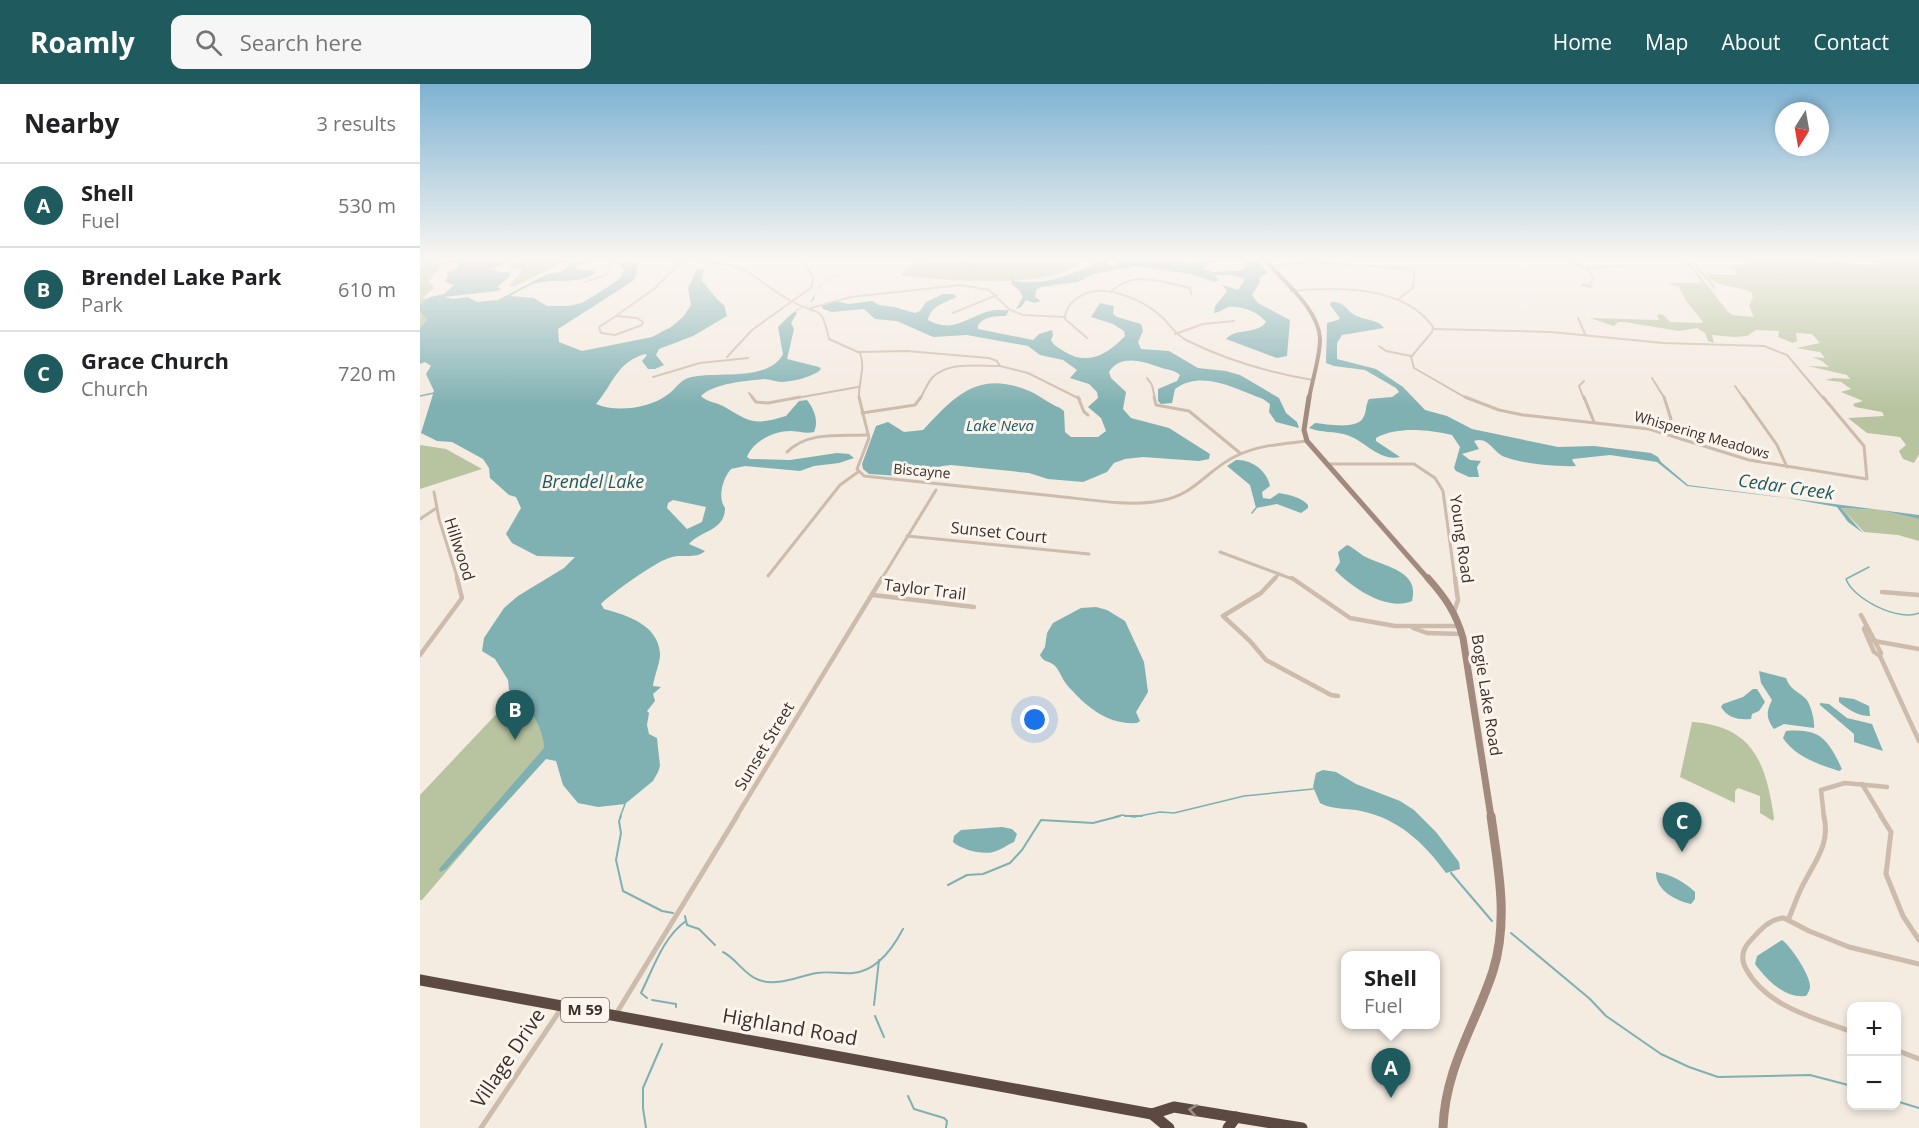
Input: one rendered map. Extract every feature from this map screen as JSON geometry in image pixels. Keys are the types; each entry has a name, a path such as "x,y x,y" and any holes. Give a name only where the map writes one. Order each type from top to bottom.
{"highway":[{"name":"Highland Road","path":"420,980 1152,1114 1174,1107 1302,1128"},
{"name":"Highland Road","path":"1152,1114 1169,1128"},
{"path":"1228,1128 1236,1117"}],"main road":[{"path":"1306,309 1320,332 1304,424 1307,441"},
{"name":"Bogie Lake Road","path":"1307,441 1438,590 1454,612 1462,634 1497,857 1501,920 1492,977 1449,1082 1444,1106 1443,1128"}],"street":[{"path":"616,316 637,318 643,322 642,325 615,335 601,333 599,327 626,309"},
{"path":"727,357 752,330 780,309"},
{"path":"811,309 820,312 824,317 829,339 858,352 907,351 981,357 997,361 1000,366"},
{"path":"953,313 963,309"},
{"path":"1013,309 1030,316 1064,317 1087,338"},
{"path":"1064,317 1067,309"},
{"path":"1148,309 1160,316 1174,334 1187,341 1278,374 1313,380"},
{"path":"1412,309 1431,322 1433,329"},
{"path":"1433,329 1585,335 1578,318"},
{"path":"1174,334 1203,324 1234,321"},
{"path":"1379,346 1386,351 1412,356 1433,329"},
{"name":"Whispering Meadows","path":"1412,356 1411,362 1419,373 1476,404 1530,418 1630,425 1666,433 1721,453 1787,468 1867,479 1865,467 1868,458 1864,446 1788,356 1777,349 1763,346 1667,344 1585,335"},
{"path":"768,576 840,485 858,472 858,464 868,435 858,387 864,363 858,352"},
{"path":"653,377 683,366 727,357 748,358"},
{"path":"862,414 915,405 924,395 932,378 944,370 973,366 1000,366 1028,373 1055,388 1076,395 1082,400 1084,412 1088,415"},
{"path":"1147,378 1152,385 1156,405 1189,411 1240,453"},
{"path":"1652,378 1672,415 1672,424 1666,433"},
{"path":"1584,381 1579,386 1594,422"},
{"path":"1734,386 1777,445 1787,468"},
{"path":"749,393 756,402 768,403 858,387"},
{"path":"787,452 793,446 808,439 868,435"},
{"name":"Biscayne","path":"858,472 864,476 1104,501 1156,502 1179,497 1190,491 1218,466 1240,453 1259,447 1307,441"},
{"name":"Young Road","path":"1325,464 1407,463 1420,467 1435,478 1443,491 1458,600 1454,612"},
{"name":"Sunset Street","path":"615,1015 936,490"},
{"path":"420,519 436,508 434,492"},
{"name":"Hillwood","path":"420,655 462,598 436,508"},
{"name":"Sunset Court","path":"907,536 1089,554"},
{"path":"1220,552 1302,583 1350,618 1371,623 1410,627 1460,627"},
{"path":"1279,574 1261,593 1232,613 1222,616 1273,664 1331,696 1338,696"},
{"path":"1882,592 1919,595"},
{"name":"Taylor Trail","path":"873,594 974,607"},
{"path":"1861,615 1876,641 1880,656 1919,741"},
{"path":"1866,626 1864,629 1874,652 1880,656"},
{"path":"1410,627 1427,633 1462,634"},
{"path":"1869,640 1919,649"},
{"path":"1788,920 1825,842 1827,834 1819,804 1821,790 1833,784 1887,787"},
{"path":"1862,784 1891,832 1886,874 1903,916 1919,940"},
{"path":"1847,1030 1783,1003 1759,989 1748,976 1742,959 1744,947 1772,919 1784,917 1812,932 1889,959 1919,964"},
{"name":"Village Drive","path":"481,1128 563,1006"},
{"path":"1901,1052 1919,1059"}],"green space":[{"path":"420,309 485,309 420,346"},
{"path":"1692,309 1725,309 1733,315 1754,317 1750,309 1919,309 1919,454 1914,463 1903,459 1899,451 1906,445 1900,437 1867,433 1848,418 1884,416 1882,412 1855,407 1853,404 1863,401 1841,392 1851,389 1841,382 1825,380 1850,379 1847,375 1808,366 1829,367 1812,357 1825,358 1820,352 1796,348 1820,343 1812,334 1796,333 1797,341 1793,343 1778,337 1779,331 1756,330 1747,336 1712,335 1714,343 1708,341 1705,333 1697,328 1679,331 1625,322 1618,322 1614,326 1590,318 1659,320 1657,315 1661,314 1670,322 1703,322"},
{"path":"420,445 446,449 482,469 420,489"},
{"path":"1841,508 1880,510 1919,519 1919,541 1898,535 1864,532"},
{"path":"532,676 605,686 420,900 420,795"},
{"path":"1692,722 1713,725 1730,731 1753,751 1767,781 1773,821 1760,813 1760,796 1738,788 1735,791 1735,803 1680,777"}],"water":[{"name":"Brendel Lake","path":"420,309 590,309 558,329 559,342 582,351 652,337 671,327 689,309 725,309 727,316 693,336 659,349 656,355 664,365 648,369 642,361 647,355 645,354 628,362 616,374 596,404 623,409 652,403 667,395 688,378 740,374 766,369 776,363 783,354 778,327 791,314 800,309 795,312 797,313 791,323 794,329 787,359 819,367 821,369 818,372 787,382 764,379 731,383 714,388 701,396 752,421 766,421 786,416 799,401 807,400 815,415 814,432 790,431 771,435 754,446 747,457 750,459 790,460 837,453 849,454 854,458 800,471 745,466 731,469 722,488 724,516 717,526 689,544 705,551 697,555 663,560 613,593 601,604 604,609 622,614 640,623 654,635 658,643 660,656 653,686 661,687 653,694 655,701 647,711 649,713 647,725 649,734 657,738 660,766 653,781 625,804 598,807 578,803 563,785 556,761 546,759 446,869 440,872 439,869 544,748 541,732 533,714 515,693 509,690 508,680 495,659 482,651 484,638 504,608 518,596 564,568 575,557 537,556 512,543 506,534 521,508 516,497 509,495 490,478 489,468 483,459 452,442 437,441 421,433 434,391 426,374 431,366 425,362 420,364 420,328 427,320","holes":["673,500 706,507 702,522 687,529 667,508 668,503"]},
{"name":"Lake Neva","path":"823,309 900,309 915,313 922,309 934,309 928,320 937,324 953,325 990,311 1009,310 1006,316 987,318 978,325 978,329 1033,340 1039,334 1052,330 1051,340 1055,345 1073,356 1090,358 1105,353 1125,336 1124,331 1113,324 1091,317 1096,309 1114,309 1113,314 1117,317 1141,324 1143,331 1138,342 1141,349 1169,351 1198,368 1240,375 1279,398 1286,413 1297,422 1299,428 1276,422 1269,412 1270,404 1263,399 1230,386 1208,381 1185,383 1175,389 1172,403 1161,404 1158,401 1158,389 1177,381 1180,375 1148,363 1127,361 1114,366 1109,372 1111,378 1126,392 1123,409 1131,418 1169,428 1210,454 1209,459 1199,461 1143,457 1125,459 1114,463 1107,472 1083,482 1048,479 1029,473 951,465 942,466 916,477 869,474 863,469 862,464 876,426 888,422 904,432 923,430 956,398 980,385 994,383 1009,385 1031,392 1060,408 1064,411 1065,432 1071,437 1098,437 1106,431 1101,418 1088,407 1098,398 1097,392 1089,384 1070,378 1077,370 1063,360 1040,355 1028,346 967,335 933,337 897,321 875,319 864,309 832,312"},
{"path":"1215,309 1225,309 1220,311 1214,313"},
{"path":"1244,309 1269,309 1290,320 1287,356 1277,358 1226,339 1234,334 1257,329 1266,322"},
{"path":"1333,309 1347,309 1353,314 1384,328 1342,335 1337,343 1337,359 1376,369 1403,387 1425,410 1447,416 1472,429 1558,447 1594,446 1651,453 1688,485 1919,515 1919,519 1880,510 1841,508 1863,533 1848,522 1837,507 1787,498 1687,486 1657,462 1610,455 1573,459 1576,466 1521,462 1501,455 1487,443 1479,440 1474,441 1479,449 1462,454 1470,460 1481,461 1477,467 1479,477 1469,477 1454,468 1460,447 1452,435 1434,432 1404,430 1376,438 1376,441 1400,457 1386,457 1347,435 1309,428 1315,423 1348,425 1360,422 1369,399 1392,397 1399,392 1365,370 1326,363 1327,323 1340,318"},
{"path":"1236,460 1253,464 1266,475 1270,486 1262,492 1263,498 1270,499 1279,493 1302,500 1308,508 1301,513 1277,504 1256,508 1250,485 1227,466"},
{"path":"1347,545 1365,557 1407,577 1413,591 1412,601 1402,604 1381,601 1350,584 1335,570 1340,562 1338,552"},
{"path":"1096,607 1107,610 1125,621 1144,662 1148,692 1136,712 1140,721 1137,723 1116,721 1089,707 1067,685 1056,667 1040,655 1053,623 1081,608"},
{"path":"1759,671 1786,678 1792,688 1808,702 1814,728 1784,724 1774,729 1769,722 1768,715 1772,700 1761,683"},
{"path":"1753,689 1757,689 1765,702 1759,711 1752,714 1751,719 1734,718 1721,707 1723,704 1743,697"},
{"path":"1839,697 1854,699 1869,706 1870,716 1850,710 1839,702"},
{"path":"1820,703 1829,704 1847,718 1872,724 1883,751 1854,742 1854,734"},
{"path":"1786,731 1808,732 1822,738 1832,750 1842,769 1839,771 1832,769 1801,755 1783,738"},
{"path":"1323,770 1336,772 1356,784 1400,801 1414,810 1436,832 1459,862 1460,869 1446,873 1419,842 1399,826 1387,820 1361,811 1335,808 1320,803 1313,787 1316,773"},
{"path":"1002,827 1012,829 1017,834 1014,842 996,851 986,853 974,851 953,842 954,836 961,830"},
{"path":"1656,872 1686,885 1695,892 1695,899 1691,904 1668,894 1659,884"},
{"path":"1782,940 1795,954 1807,976 1810,987 1806,996 1783,991 1771,982 1755,964 1757,956"}],"waterway":[{"path":"420,396 434,393"},
{"path":"1252,513 1256,508"},
{"path":"1869,567 1846,579 1850,587 1878,607 1900,614 1919,613"},
{"path":"1139,816 1160,812 1174,813 1244,796 1313,789"},
{"path":"620,817 625,804"},
{"path":"621,816 619,821 621,833 616,860 623,891 662,911 673,913"},
{"path":"948,885 967,875 983,874 1010,863 1022,850 1041,820 1093,823 1120,816"},
{"path":"1115,817 1128,816"},
{"path":"1128,816 1139,816"},
{"path":"1128,816 1139,816"},
{"path":"1451,873 1492,921"},
{"path":"685,916 687,925 699,929 715,945"},
{"path":"647,998 641,993 659,954 671,936 686,921"},
{"path":"879,961 889,951 903,929"},
{"path":"1511,933 1590,999 1606,1016 1661,1054 1689,1067 1718,1077 1810,1075 1847,1085"},
{"path":"723,952 749,975 766,982 781,982 822,972 853,973 870,968 879,961"},
{"path":"874,1005 879,961"},
{"path":"652,1000 676,1004 676,1007"},
{"path":"875,1016 884,1037"},
{"path":"646,1128 643,1088 662,1044"},
{"path":"908,1096 914,1109 944,1118 947,1121 946,1128"},
{"path":"1901,1103 1919,1108"}],"place":[{"name":"Brendel Lake Park","path":"515,740"},
{"name":"Grace Church","path":"1682,852"},
{"name":"Shell","path":"1391,1098"}],"water label":[{"name":"Cedar Creek","path":"1786,487"}]}
